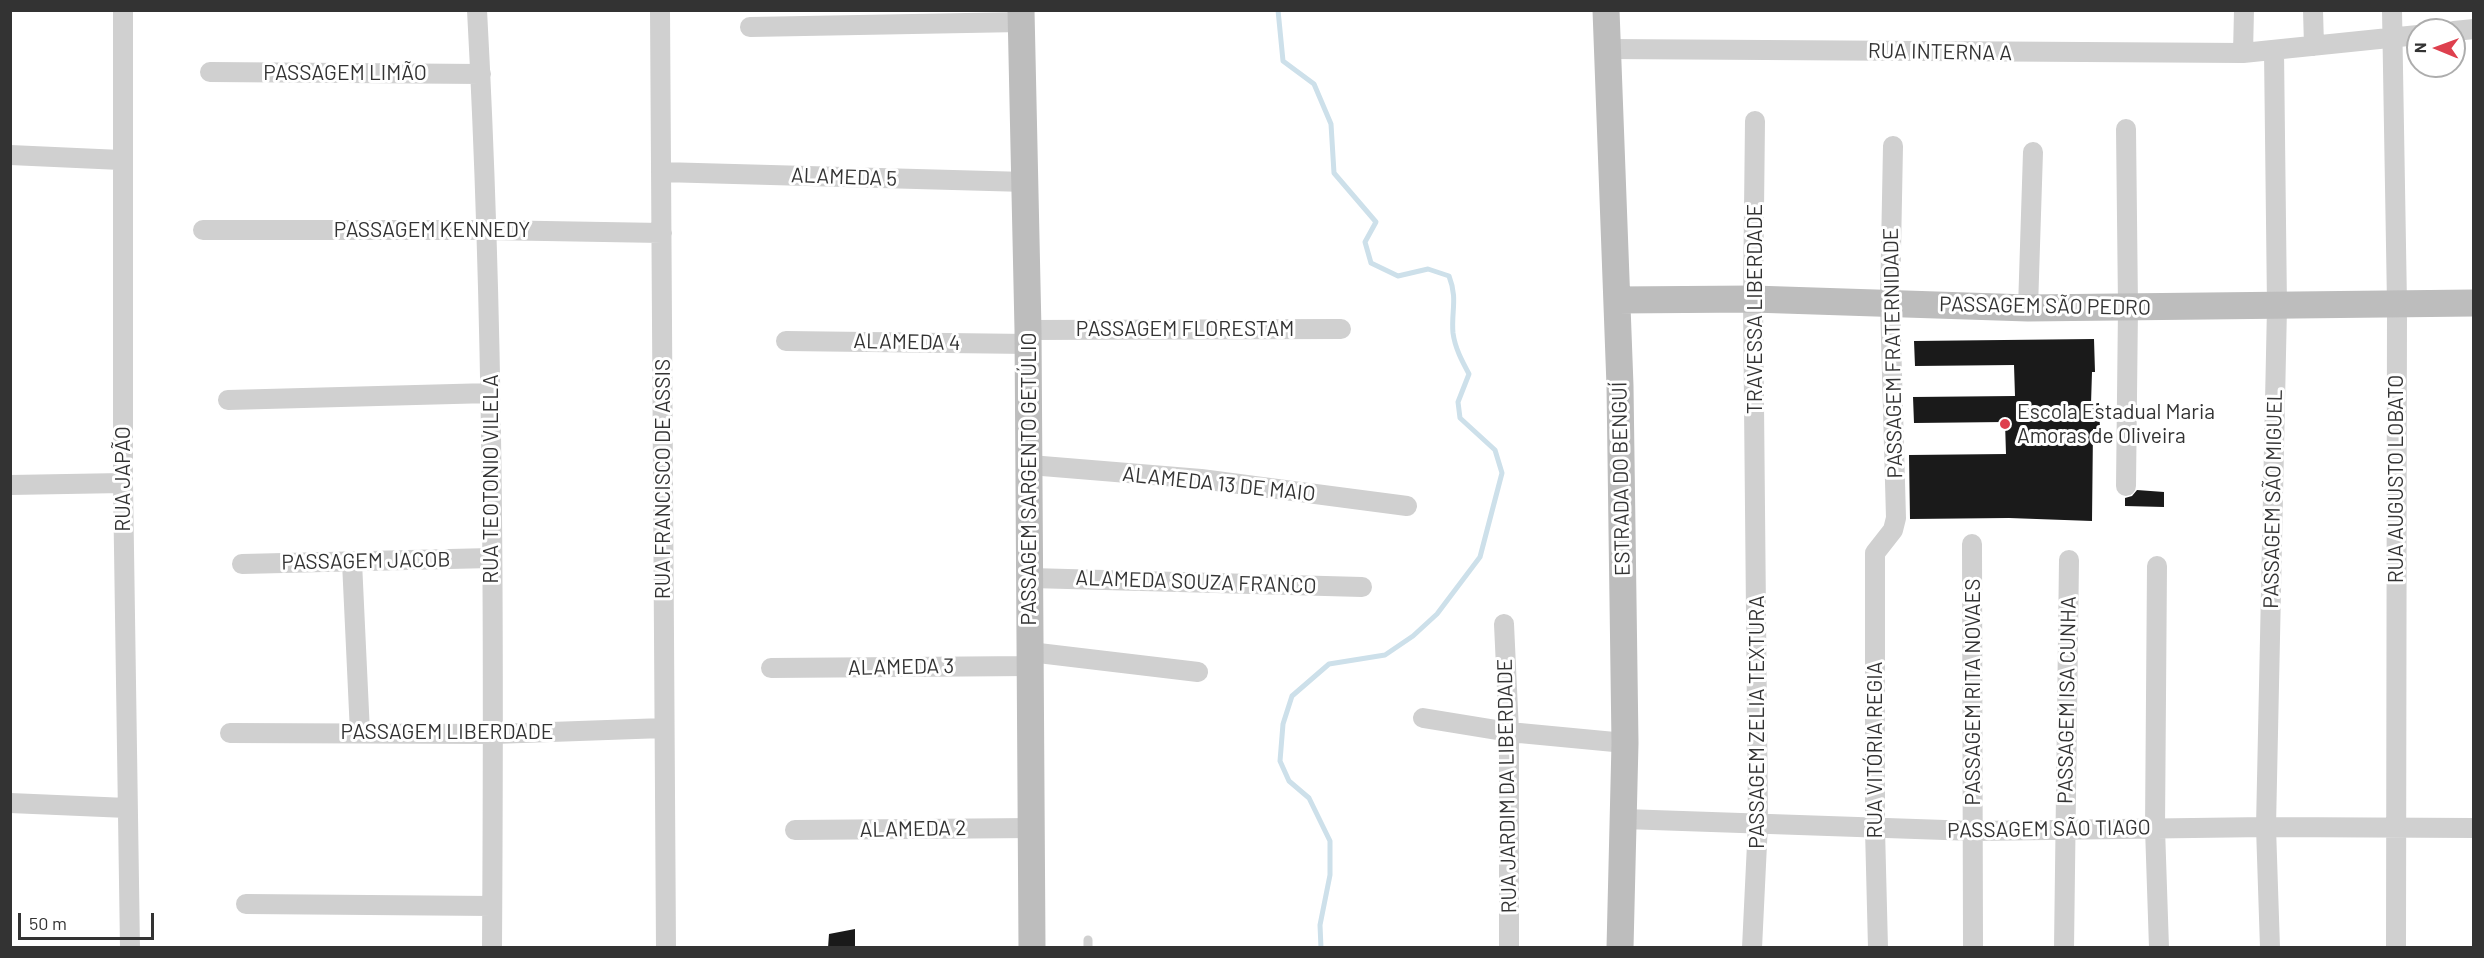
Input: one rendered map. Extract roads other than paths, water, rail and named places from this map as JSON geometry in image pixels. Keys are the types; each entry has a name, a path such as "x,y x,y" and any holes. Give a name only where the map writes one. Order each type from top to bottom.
{"street":[{"name":"RUA JAPÃO","path":"123,10 121,160 123,483 130,948"},
{"name":"RUA TEOTONIO VILELA","path":"477,10 487,230 491,393 494,734 492,948"},
{"name":"RUA FRANCISCO DE ASSIS","path":"660,10 666,948"},
{"name":"ESTRADA DO BENGUÍ","path":"1606,10 1617,300 1625,743 1620,948"},
{"path":"2243,53 2244,10"},
{"path":"2313,10 2314,46"},
{"name":"RUA AUGUSTO LOBATO","path":"2392,10 2397,304 2394,828 2396,948"},
{"path":"750,27 1021,16"},
{"name":"PASSAGEM SARGENTO GETÚLIO","path":"1021,16 1030,465 1032,948"},
{"name":"RUA INTERNA A","path":"1606,49 2243,53 2406,35"},
{"name":"PASSAGEM SÃO MIGUEL","path":"2270,948 2266,826 2277,307 2274,51"},
{"name":"PASSAGEM LIMÃO","path":"210,72 481,74"},
{"name":"TRAVESSA LIBERDADE","path":"1755,121 1753,299 1756,497"},
{"path":"2126,129 2128,307 2126,486"},
{"name":"PASSAGEM FRATERNIDADE","path":"1875,553 1893,530 1896,518 1890,303 1893,146"},
{"path":"2028,308 2033,152"},
{"path":"10,156 121,160"},
{"name":"ALAMEDA 5","path":"661,171 1026,182"},
{"name":"PASSAGEM KENNEDY","path":"203,230 487,230 662,233"},
{"name":"PASSAGEM SÃO PEDRO","path":"1617,300 1753,299 2028,308 2474,303"},
{"name":"PASSAGEM FLORESTAM","path":"1028,337 1341,329"},
{"name":"ALAMEDA 4","path":"786,341 1028,337"},
{"path":"228,400 491,393"},
{"name":"ALAMEDA 13 DE MAIO","path":"1030,465 1201,479 1407,506"},
{"path":"10,485 123,483"},
{"name":"PASSAGEM ZELIA TEXTURA","path":"1752,948 1758,823 1756,497"},
{"name":"PASSAGEM RITA NOVAES","path":"1972,544 1973,948"},
{"name":"RUA VITÓRIA REGIA","path":"1875,553 1875,829 1878,948"},
{"name":"PASSAGEM JACOB","path":"242,564 491,558"},
{"name":"PASSAGEM ISA CUNHA","path":"2064,948 2069,560"},
{"path":"352,562 360,733"},
{"path":"2157,566 2155,828 2159,948"},
{"name":"ALAMEDA SOUZA FRANCO","path":"1031,578 1362,587"},
{"name":"RUA JARDIM DA LIBERDADE","path":"1504,624 1509,732 1509,948"},
{"name":"ALAMEDA 3","path":"771,669 1030,659 1198,672"},
{"path":"1423,718 1509,732 1625,743"},
{"name":"PASSAGEM LIBERDADE","path":"230,733 494,734 664,728"},
{"path":"10,803 127,808"},
{"name":"PASSAGEM SÃO TIAGO","path":"1624,819 1974,831 2266,826 2474,828"},
{"name":"ALAMEDA 2","path":"795,830 1032,828"},
{"path":"246,904 492,906"}],"waterway":[{"path":"1278,10 1283,61 1314,84 1331,124 1334,173 1376,222 1365,242 1371,263 1398,276 1428,269 1449,276 1454,298 1454,339 1469,374 1458,402 1460,418 1495,450 1502,473 1480,557 1437,614 1413,636 1385,655 1329,664 1292,696 1283,724 1280,761 1289,781 1309,798 1330,841 1330,875 1320,925 1321,948"}],"place":[{"name":"Escola Estadual Maria Amoras de Oliveira","path":"2005,424"}]}
